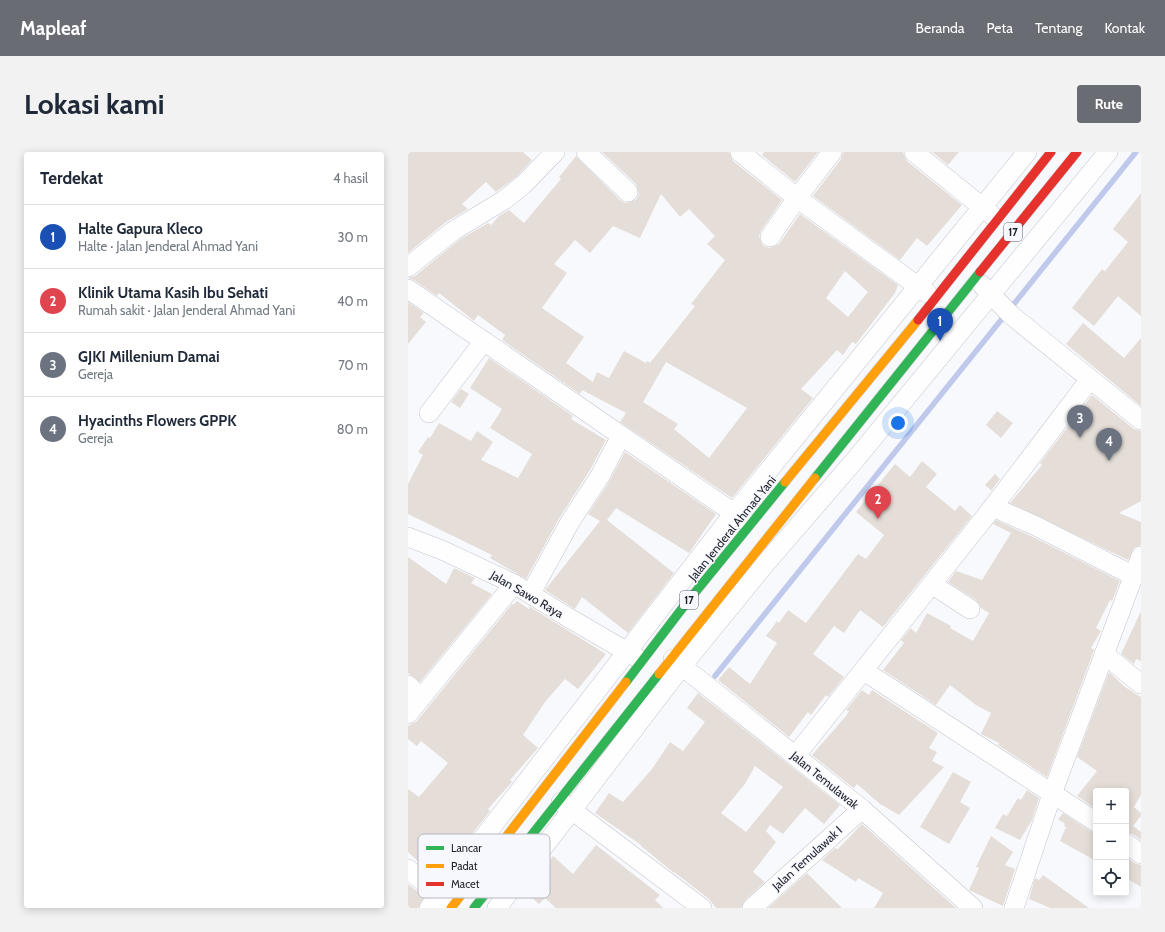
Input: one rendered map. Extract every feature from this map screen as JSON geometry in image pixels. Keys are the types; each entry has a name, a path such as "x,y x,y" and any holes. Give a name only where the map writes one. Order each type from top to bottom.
{"highway":[{"name":"17","path":"934,299 1051,152"},
{"name":"17","path":"760,558 814,478 1077,152"},
{"name":"Jalan Jenderal Ahmad Yani","path":"500,834 541,792 750,524 934,299"},
{"path":"474,908 484,898"}],"street":[{"path":"408,267 453,231 504,200 523,186 555,152"},
{"path":"586,152 628,192"},
{"path":"740,152 797,198 934,299"},
{"path":"770,237 832,152"},
{"path":"914,152 998,220"},
{"path":"493,834 525,782 596,689 804,425 1027,152"},
{"path":"543,834 712,617 760,558 830,489 994,295 1108,152"},
{"path":"976,279 994,295 1011,314 1141,420"},
{"path":"408,289 750,524"},
{"path":"429,413 484,341"},
{"path":"796,755 864,672 994,507 1090,379"},
{"path":"864,417 880,429"},
{"path":"804,425 819,439"},
{"path":"531,593 570,522 600,476 621,436"},
{"path":"814,478 830,489"},
{"path":"994,507 1036,526 1134,576"},
{"name":"Jalan Sawo Raya","path":"408,537 442,550 531,593 569,618 642,661"},
{"path":"1014,908 1052,794 1141,556"},
{"path":"408,714 414,692 514,584"},
{"path":"933,585 970,609"},
{"path":"1104,654 1141,684"},
{"name":"Jalan Temulawak","path":"677,662 796,755 862,809 973,908"},
{"path":"864,672 1093,820"},
{"path":"596,689 611,701"},
{"path":"525,782 541,792"},
{"path":"566,805 702,908"},
{"name":"Jalan Temulawak I","path":"752,908 862,809"},
{"path":"1129,845 1141,854"},
{"path":"408,869 418,879"},
{"path":"497,908 502,898"}],"building":[{"path":"408,152 523,152 532,160 516,177 496,192 486,182 462,204 468,209 446,222 408,253"},
{"path":"602,152 729,152 733,161 782,200 761,231 759,236 763,246 769,248 779,244 800,214 898,285 895,293 856,344 852,342 843,355 837,350 801,389 813,398 732,498 620,422 626,413 582,390 580,394 502,340 505,335 478,315 474,321 439,293 437,296 414,280 408,278 415,276 459,240 488,223 491,225 499,216 509,210 524,223 561,179 559,177 576,156 620,200 626,203 636,200 639,194 636,184","holes":["661,194 680,217 689,209 715,236 707,244 725,260 691,304 695,306 650,363 647,361 646,363 624,351 609,378 597,372 593,382 566,363 584,337 542,308 567,273 554,264 575,240 590,253 613,226 640,238","845,271 868,292 848,317 826,298","666,362 747,408 709,458 674,429 678,424 643,402"]},
{"path":"764,152 818,152 795,182 762,155"},
{"path":"843,152 903,152 907,161 962,205 927,246 917,238 900,260 813,196 841,159"},
{"path":"932,152 959,152 948,165"},
{"path":"1141,193 1141,316 1118,296 1094,326 1072,308 1102,269 1105,271 1128,242 1113,229"},
{"path":"408,302 424,313 420,317 426,322 408,344"},
{"path":"1083,323 1124,358 1141,338 1141,406 1066,344"},
{"path":"489,358 573,416 571,419 606,440 590,470 560,517 526,579 490,558 492,555 408,514 408,484 423,455 418,452 428,437 430,438 439,423 471,441 477,431 493,442 481,460 518,478 532,454 490,428 502,409 470,388"},
{"path":"461,389 469,394 460,408 451,402"},
{"path":"1092,395 1134,429 1141,431 1141,501 1119,513 1141,522 1141,545 1134,548 1128,560 1010,503 1042,465 1040,463"},
{"path":"997,411 1013,423 1001,438 986,425"},
{"path":"625,452 716,514 689,553 616,508 607,520 674,573 628,633 582,597 575,609 545,590 600,521 588,514 609,482"},
{"path":"922,461 937,474 926,487 955,511 960,505 972,516 883,627 860,610 844,633 834,626 813,654 844,677 828,697 826,695 811,715 808,712 789,737 718,680 729,667 750,684 777,643 766,636 777,621 779,623 788,610 806,623 858,554 866,559 884,535 856,512 895,464 910,477"},
{"path":"995,474 1000,479 973,514 991,490 985,485"},
{"path":"996,520 1120,581 1112,601 1110,600 1096,628 1101,631 1091,648 1094,650 1047,777 998,745 999,743 981,734 991,713 976,705 950,685 936,705 883,670 904,643 901,640 911,628 916,633 927,613 951,626 950,628 973,641 989,613 981,608 976,600 948,582 956,571 982,580 1011,533 993,524"},
{"path":"408,557 446,584 454,568 475,578 471,583 492,594 420,682 408,673"},
{"path":"517,601 529,609 530,607 606,654 578,689 565,679 545,702 523,735 538,748 510,780 512,782 488,809 490,811 472,834 418,834 418,861 408,852 408,789 419,797 448,763 421,741 417,746 408,739 408,726 417,721 512,604 513,605"},
{"path":"1141,611 1141,661 1136,659 1134,664 1121,654"},
{"path":"1109,672 1125,687 1141,697 1141,795 1134,807 1141,813 1141,816 1133,826 1141,832 1141,840 1129,833 1129,788 1093,788 1093,807 1077,796 1097,771 1077,757"},
{"path":"862,690 869,695 872,690 938,733 929,748 937,752 932,761 944,767 899,815 880,804 857,784 854,788 851,786 812,755 846,716 849,711 846,710"},
{"path":"698,693 840,805 824,824 805,808 783,834 770,825 766,831 776,842 753,872 765,882 745,900 741,908 716,908 709,899 674,873 641,845 595,813 609,793 623,802 652,769 670,742 683,751 705,722 687,708","holes":["755,766 783,787 746,832 721,813 745,784"]},
{"path":"953,772 971,782 960,802 970,808 949,844 920,827"},
{"path":"1027,790 1039,798 1032,820 1020,840 995,828 1003,814 1007,816 1018,798 1021,800"},
{"path":"1063,813 1093,832 1093,859 1060,841 1066,827 1064,826 1065,824 1058,819"},
{"path":"862,824 956,908 874,908 883,893 858,878 856,882 822,860 835,848 838,849"},
{"path":"991,836 1013,852 1005,865 1015,869 1003,906 969,890 979,868 976,867"},
{"path":"596,845 660,895 655,900 663,908 556,908 545,898 550,898 550,860 553,856 573,874"},
{"path":"1129,859 1134,863 1141,865 1141,887 1129,880"},
{"path":"807,873 842,908 768,908"},
{"path":"1043,875 1089,908 1050,908 1029,899 1035,878 1039,880"},
{"path":"408,884 418,892 418,898 423,898 418,908 408,908"},
{"path":"532,898 545,898 539,904"}],"waterway":[{"path":"715,676 1136,152"}],"traffic: fast":[{"path":"815,478 980,272"},
{"path":"626,682 684,606 785,482"},
{"path":"533,834 659,674"},
{"path":"474,908 482,898"}],"traffic: slow":[{"path":"785,482 918,320"},
{"path":"659,674 815,478"},
{"path":"508,834 626,682"},
{"path":"451,908 459,898"}],"traffic: jam":[{"path":"918,320 1051,152"},
{"path":"980,272 1077,152"}],"place":[{"name":"Halte Gapura Kleco","path":"940,341"},
{"name":"GJKI Millenium Damai","path":"1080,438"},
{"name":"Hyacinths Flowers GPPK","path":"1109,461"},
{"name":"Klinik Utama Kasih Ibu Sehati","path":"878,519"}]}
